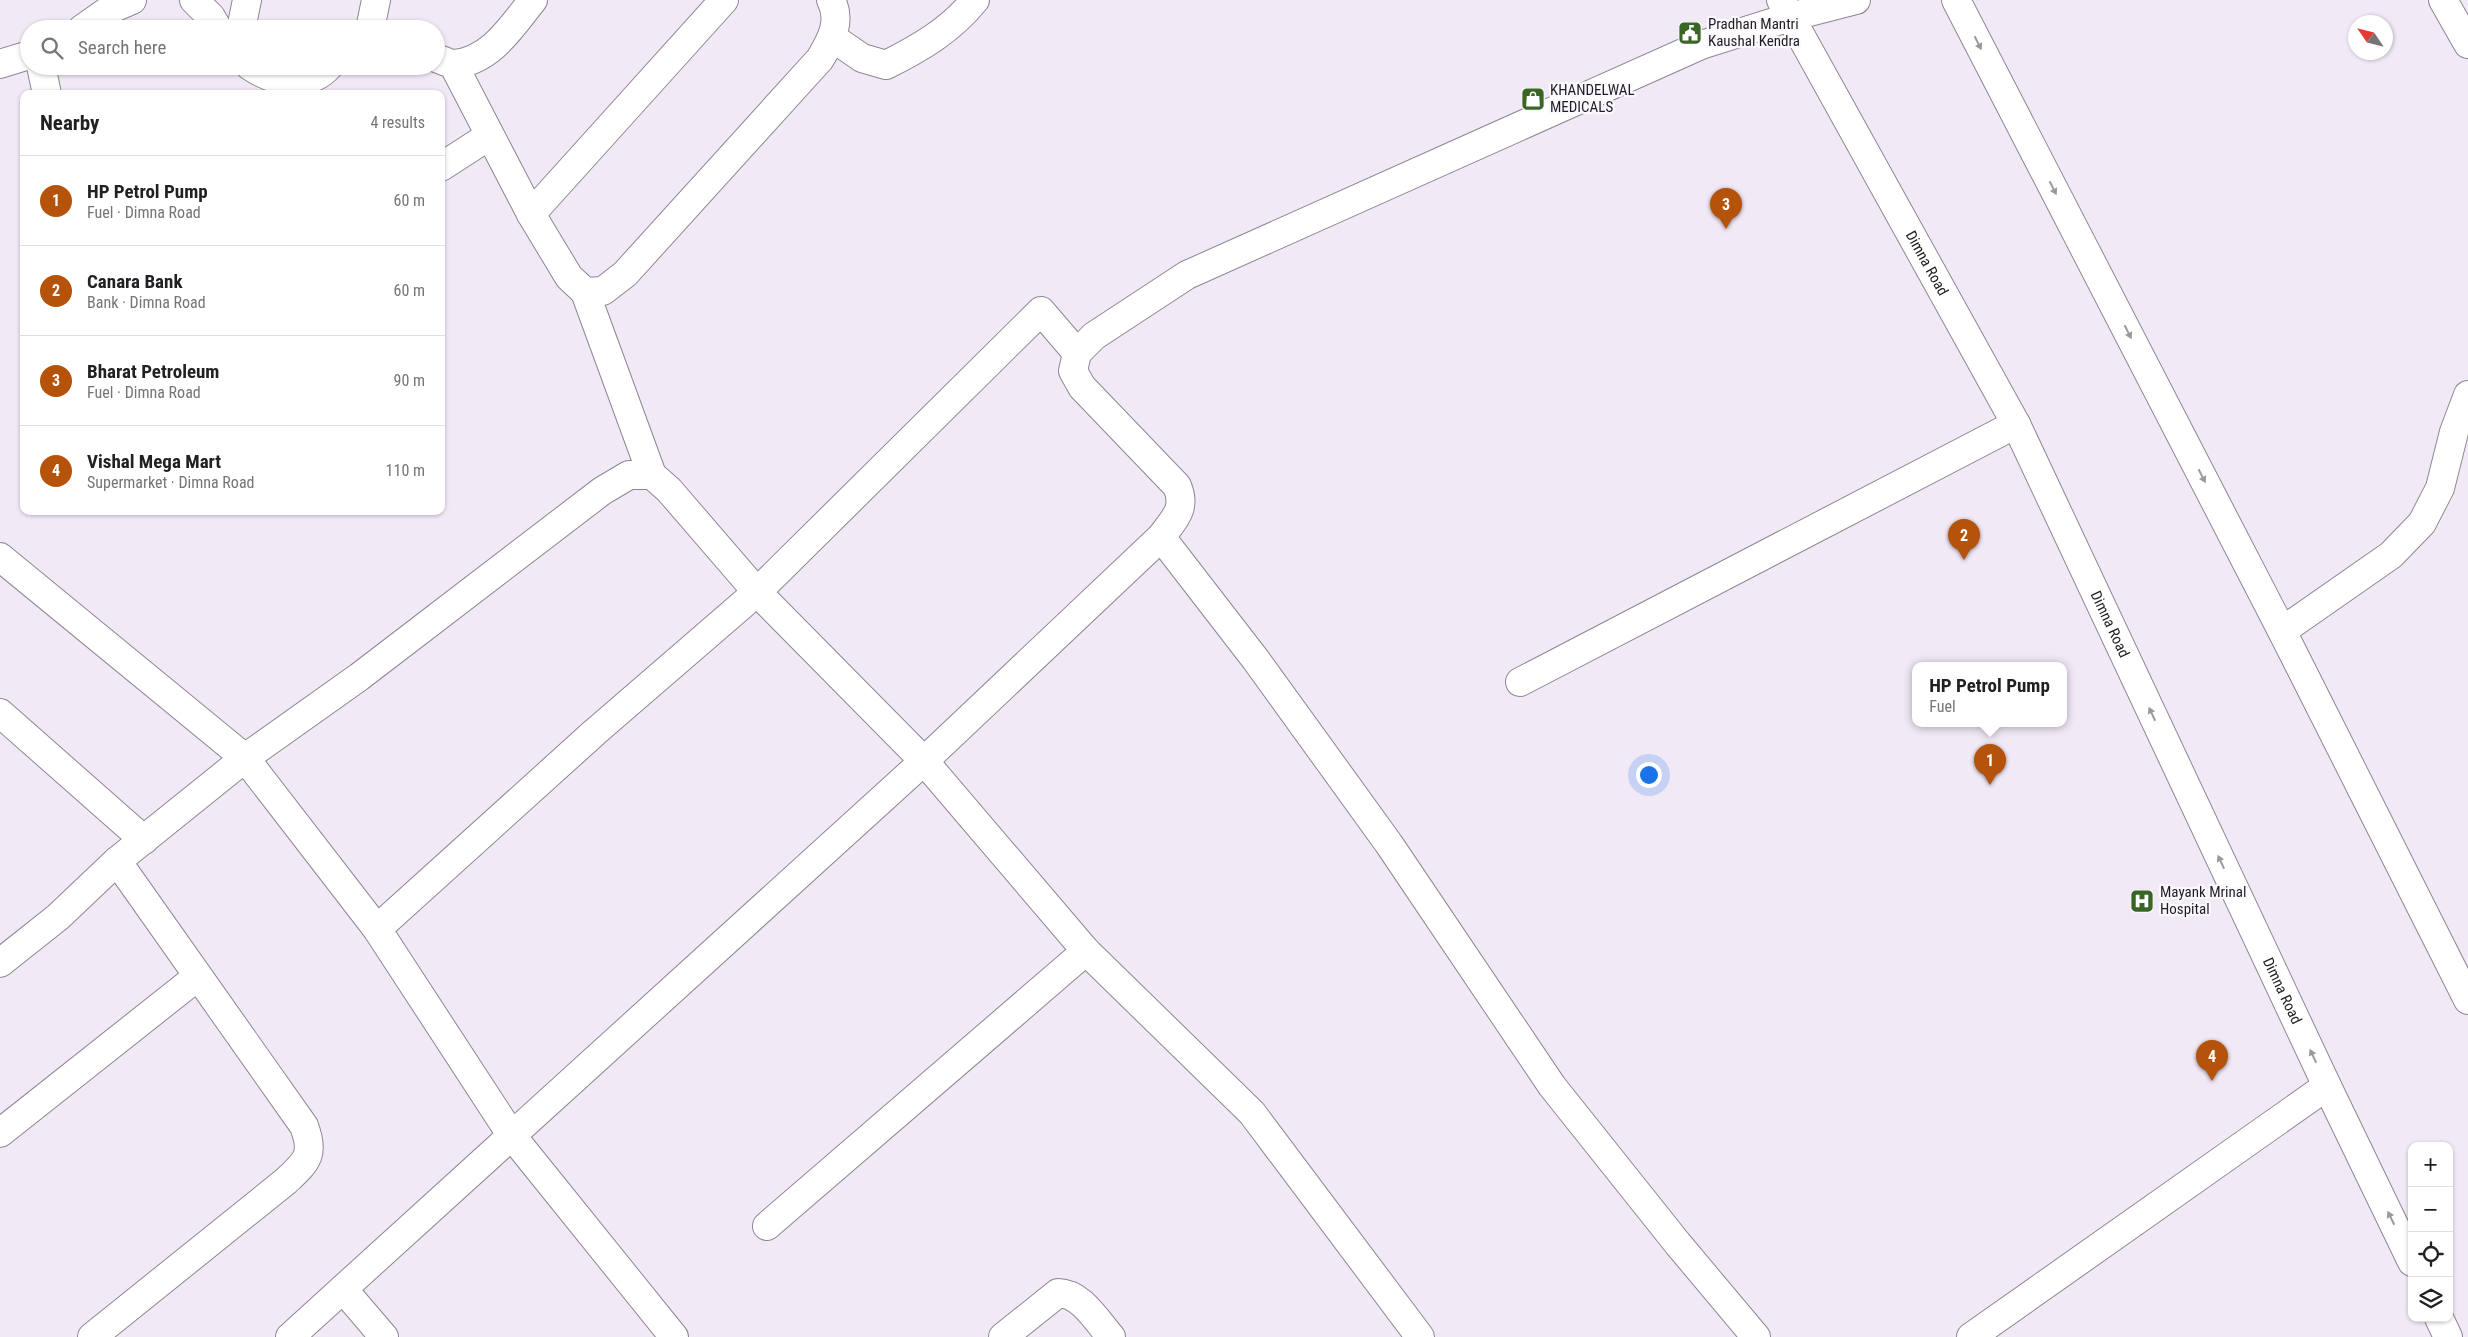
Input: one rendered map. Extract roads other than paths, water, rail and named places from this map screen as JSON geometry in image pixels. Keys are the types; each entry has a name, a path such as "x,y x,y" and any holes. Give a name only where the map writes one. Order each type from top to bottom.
{"street":[{"path":"194,0 213,20"},
{"path":"243,20 247,0"},
{"path":"372,20 376,0"},
{"path":"533,0 496,46 475,58 445,61 489,136 531,214 569,277 585,292 652,475 670,490 757,592 924,761 1086,951 1252,1113 1420,1337"},
{"path":"531,214 724,0"},
{"path":"585,292 603,291 625,274 820,59 833,38 836,10 832,0"},
{"path":"833,38 862,58 886,65 919,48 935,37 959,19 975,0"},
{"path":"290,1337 924,761 1161,537 1181,509 1182,496 1177,486 1082,387 1073,370 1077,352 1094,336 1187,275 1701,45 1785,9 1856,0"},
{"path":"1956,0 2282,631 2468,1000"},
{"path":"2443,0 2468,44"},
{"path":"95,20 122,2"},
{"name":"Dimna Road","path":"1785,9 2016,424 2326,1086 2408,1254"},
{"path":"0,64 20,58"},
{"path":"42,75 46,90"},
{"path":"266,75 290,81 321,79"},
{"path":"445,164 489,136"},
{"path":"377,929 595,732 757,592 1041,311 1077,352"},
{"path":"2282,631 2391,555 2422,523 2440,488 2454,432 2468,395"},
{"path":"1520,682 2016,424"},
{"path":"0,964 58,917 117,861 245,758 359,677 602,491 629,475 652,475"},
{"path":"1161,537 1256,660 1389,844 1552,1086 1678,1244 1756,1337"},
{"path":"0,557 245,758 377,929 512,1136 674,1337"},
{"path":"0,714 144,840"},
{"path":"92,1337 286,1181 306,1162 311,1144 304,1126 197,977 117,861"},
{"path":"767,1226 1086,951"},
{"path":"0,1133 197,977"},
{"path":"1971,1337 2326,1086"},
{"path":"343,1289 384,1337"},
{"path":"1003,1337 1058,1293 1069,1293 1078,1300 1111,1337"},
{"path":"2441,1322 2448,1337"}],"place":[{"name":"Pradhan Mantri Kaushal Kendra","path":"1690,33"},
{"name":"KHANDELWAL MEDICALS","path":"1533,99"},
{"name":"Bharat Petroleum","path":"1726,229"},
{"name":"Canara Bank","path":"1964,560"},
{"name":"HP Petrol Pump","path":"1990,785"},
{"name":"Mayank Mrinal Hospital","path":"2142,901"},
{"name":"Vishal Mega Mart","path":"2212,1081"}]}
